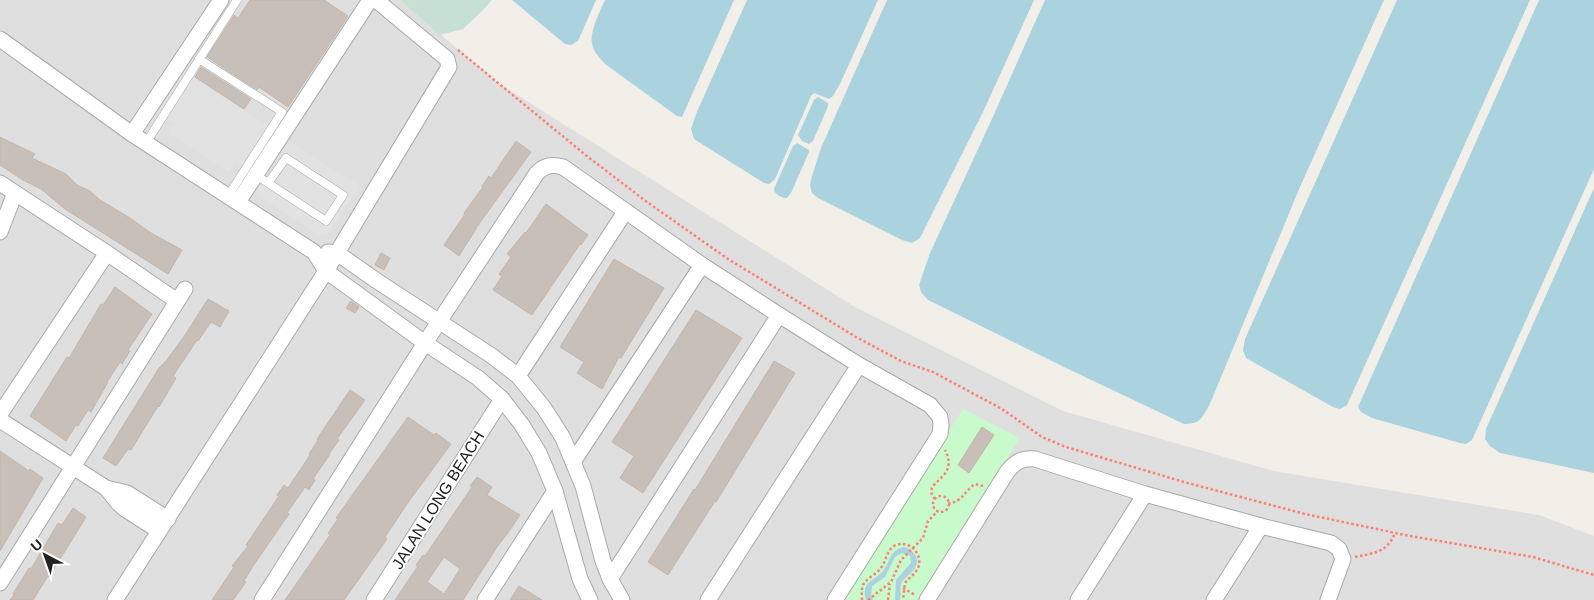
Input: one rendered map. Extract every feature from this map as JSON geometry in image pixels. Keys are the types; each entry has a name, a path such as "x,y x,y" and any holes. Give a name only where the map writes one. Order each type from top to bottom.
{"street":[{"path":"132,134 221,0"},
{"path":"233,199 262,179 370,0"},
{"path":"115,600 326,271 449,67 447,59 376,0"},
{"path":"0,39 132,134 314,252 326,271 425,343 478,378 502,399 540,453 555,491 580,579 590,600"},
{"path":"262,600 425,343 537,173 542,168 550,165 563,167 702,265 859,365 930,405 940,417 940,434 835,600"},
{"path":"0,183 107,253 181,295 0,583"},
{"path":"0,232 15,193"},
{"path":"518,376 625,212"},
{"path":"314,252 337,253 492,356 518,376 544,408 563,438 583,486 601,554 610,579 622,600"},
{"path":"0,414 107,253"},
{"path":"573,462 702,265"},
{"path":"610,579 779,315"},
{"path":"708,600 859,365"},
{"name":"JALAN LONG BEACH","path":"374,600 502,399"},
{"path":"0,420 106,488 119,504 164,525"},
{"path":"921,598 1013,465 1018,460 1035,458 1145,494 1331,543 1339,549 1343,559 1328,600"},
{"path":"485,600 555,491"},
{"path":"1078,600 1145,494"},
{"path":"1214,600 1261,526"}],"lane":[{"path":"146,143 237,0"},
{"path":"200,59 282,112 233,199"},
{"path":"286,158 343,196 326,221 262,179 286,158"}],"path":[{"path":"454,47 588,157 647,202 728,259 856,337 901,361 933,372 950,381 1002,409 1042,437 1066,447 1184,482 1305,514 1395,533 1533,557 1594,575"},
{"path":"936,439 945,450 949,462 945,475 931,488 935,499 933,506 938,511"},
{"path":"948,504 957,502 975,484 995,490"},
{"path":"888,600 891,582 901,560 923,538 928,521 938,511 947,509 948,504 945,498 938,497 935,499"},
{"path":"1343,559 1377,552 1386,548 1392,541 1395,533"},
{"path":"862,600 862,586 880,568 889,551 894,546 909,545 918,555 919,563 918,568 905,583 903,600"},
{"path":"868,600 891,582"},
{"path":"903,588 921,598"}],"shaded area":[{"path":"0,0 400,0 498,83 855,307 1063,411 1274,471 1539,515 1594,536 1594,600 0,600"},
{"path":"184,72 276,131 250,172 235,163 229,172 168,133 174,123 158,113"},
{"path":"289,141 360,186 330,232 319,235 255,194"}],"green space":[{"path":"400,0 492,0 463,29 440,35"},
{"path":"963,409 1020,438 917,600 842,600"}],"water":[{"path":"512,0 596,0 578,41 571,45 565,44"},
{"path":"605,0 734,0 682,117 677,116 605,64 595,52 592,43 592,33"},
{"path":"747,0 878,0 833,96 829,99 814,93 811,96 775,179 769,184 764,183 694,139 691,129"},
{"path":"887,0 1034,0 983,112 920,238 912,243 902,240 818,198 812,193 810,185 821,148"},
{"path":"1045,0 1384,0 1300,187 1209,406 1197,422 1184,424 928,300 921,292 919,285 930,253"},
{"path":"1397,0 1530,0 1347,405 1340,409 1333,407 1246,358 1243,350 1245,339"},
{"path":"1539,0 1594,0 1594,169 1472,440 1466,444 1460,443 1372,418 1361,412 1358,407"},
{"path":"818,97 828,103 828,106 813,141 809,144 802,141 798,135 814,100"},
{"path":"797,143 809,150 809,152 791,193 787,198 784,198 777,194 774,189 793,146"},
{"path":"1594,188 1594,473 1500,453 1490,446 1485,439 1486,429"},
{"path":"904,547 913,552 917,558 917,565 901,584 900,600 895,600 896,580 911,563 910,556 902,553 895,557 885,577 872,586 871,595 873,600 866,600 865,589 869,582 883,571 893,553 899,548"}],"building":[{"path":"250,0 324,0 348,16 288,107 259,87 257,90 207,57 234,15 238,18"},
{"path":"201,67 251,99 244,109 195,77"},
{"path":"0,137 35,154 32,158 66,174 77,185 90,191 100,200 151,233 182,250 168,274 65,209 41,189 0,165"},
{"path":"516,141 531,152 476,228 459,256 444,245 482,186 489,176 491,178"},
{"path":"546,204 588,235 532,315 493,290 502,276 499,274 511,257 507,254 526,233"},
{"path":"381,253 390,258 384,270 375,265"},
{"path":"614,259 664,288 621,358 619,357 602,389 577,373 584,362 560,347"},
{"path":"115,287 152,314 128,350 130,351 122,364 120,362 107,382 91,412 88,410 66,441 30,416 67,357 69,358 101,304 103,305"},
{"path":"208,299 229,311 220,327 211,322 197,340 173,376 176,378 159,407 131,450 128,449 116,466 103,458 159,368 185,335"},
{"path":"351,301 359,307 355,313 346,308"},
{"path":"696,310 742,338 643,493 620,478 634,456 612,442"},
{"path":"774,361 795,373 716,502 668,575 648,562 695,490"},
{"path":"350,390 365,400 337,439 339,440 313,479 315,480 309,490 305,487 287,513 289,514 253,566 244,581 246,582 233,600 212,600 234,567 232,566 248,546 246,545 279,496 277,495 284,485 288,488 310,455 317,439"},
{"path":"408,417 451,444 409,501 385,537 387,539 344,600 285,600 330,535 328,533 338,519 336,518"},
{"path":"982,427 994,435 969,473 958,465"},
{"path":"0,451 29,471 30,469 43,478 0,551"},
{"path":"477,477 492,487 487,495 520,515 463,600 395,600 418,566 416,565 423,555 425,556 472,487 470,486","holes":["444,557 460,569 444,594 427,582"]},
{"path":"73,508 86,517 49,577 33,600 10,600 58,523 62,525"},
{"path":"519,586 542,600 510,600"}]}
